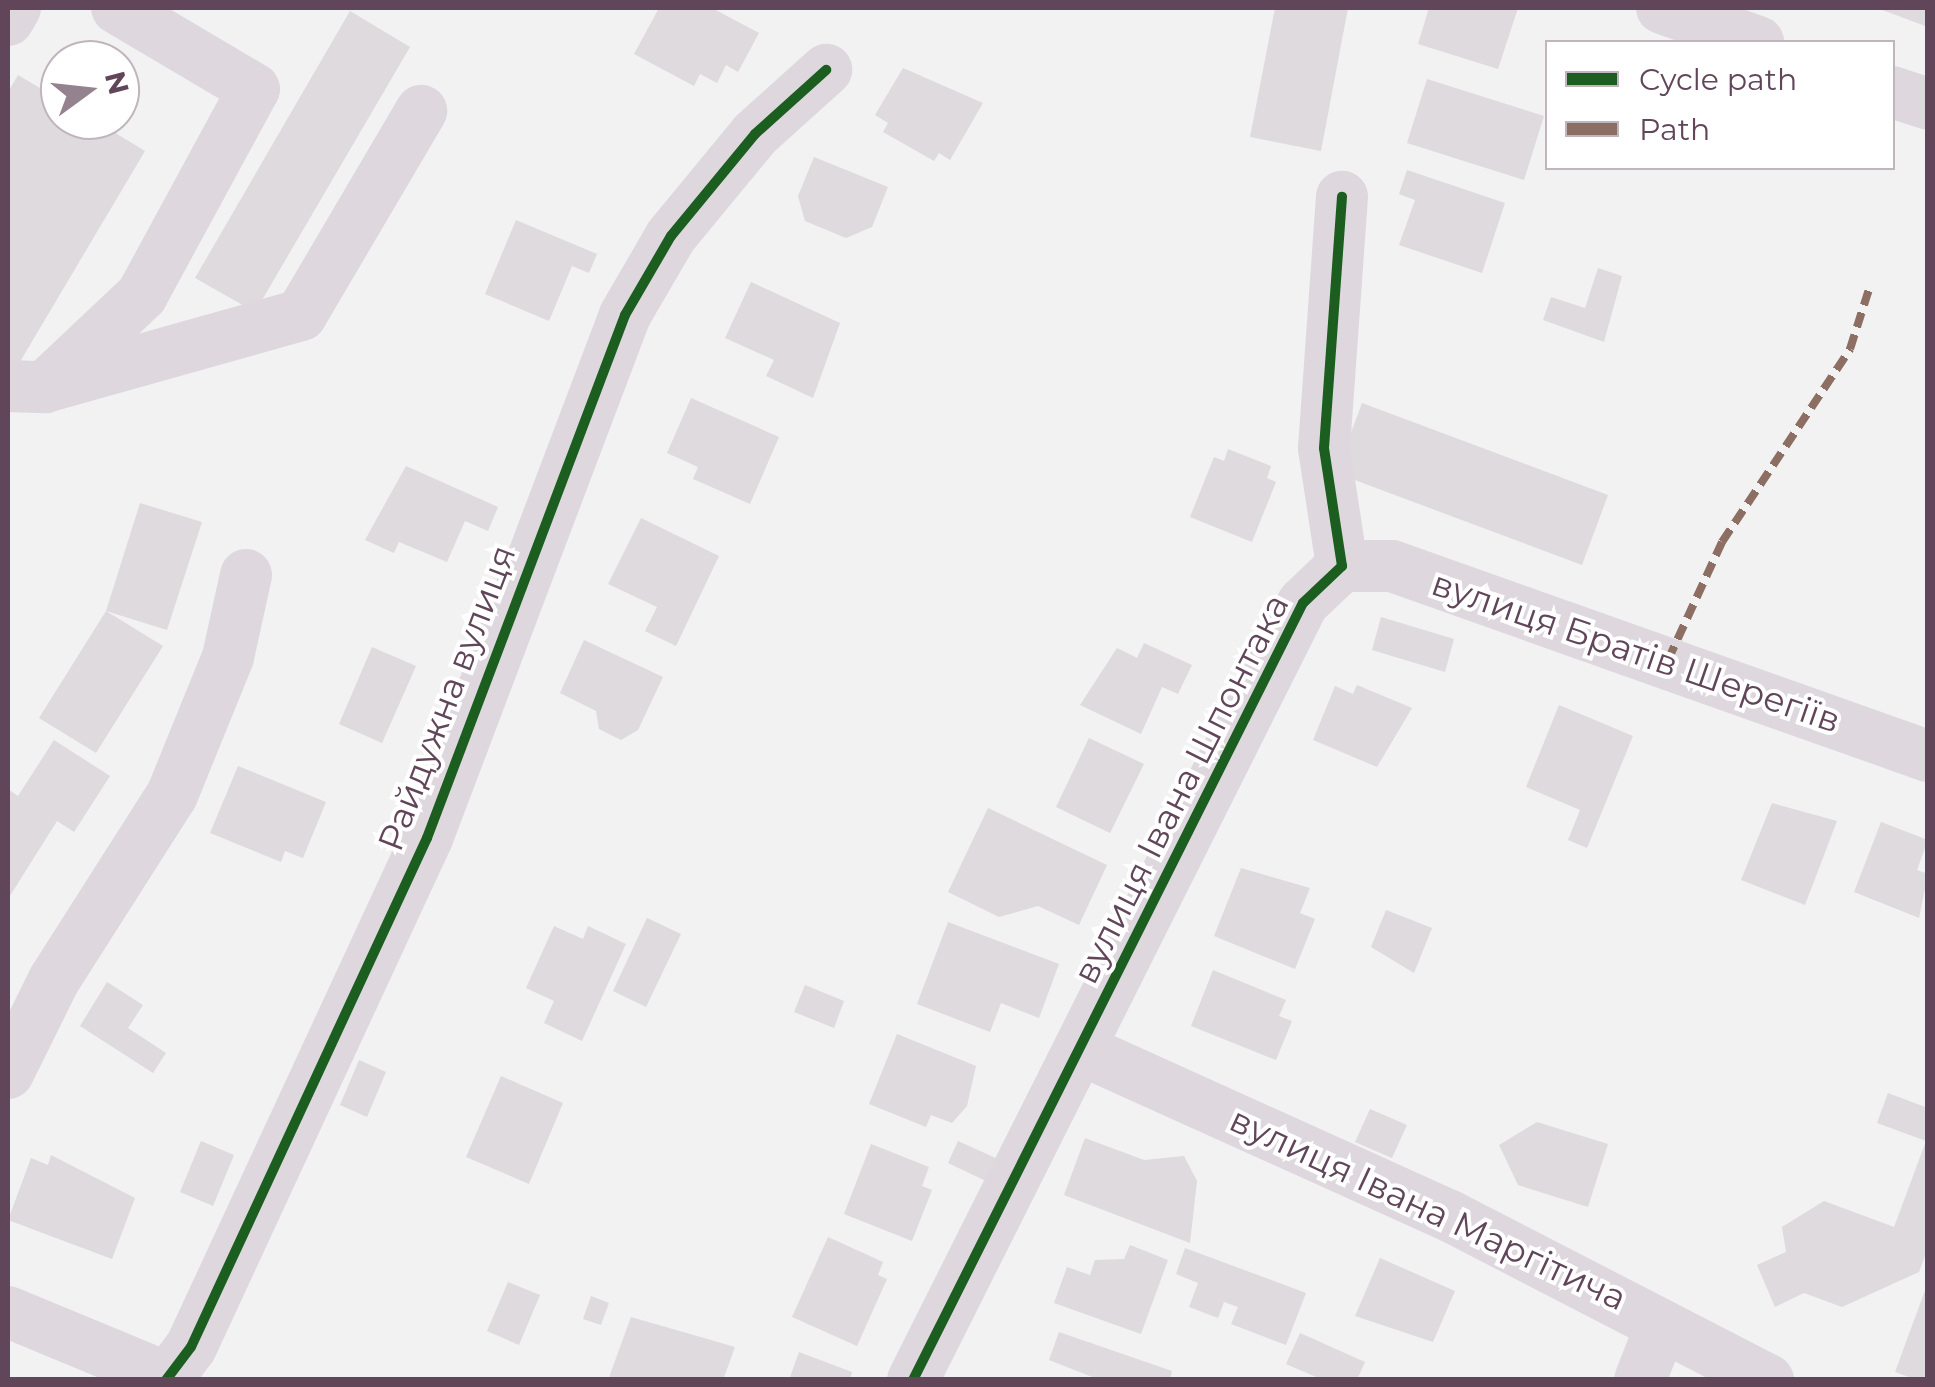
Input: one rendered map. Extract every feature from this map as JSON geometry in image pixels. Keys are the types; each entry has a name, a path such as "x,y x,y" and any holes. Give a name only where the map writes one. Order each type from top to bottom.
{"street":[{"path":"8,20 15,8"},
{"path":"26,387 142,295 254,88 118,8"},
{"path":"1662,8 1752,40"},
{"name":"Райдужна вулиця","path":"168,1379 191,1347 427,838 625,315 671,236 755,134 826,70"},
{"path":"1895,93 1928,104"},
{"path":"26,387 301,315 421,111"},
{"path":"1342,196 1324,448 1342,566"},
{"name":"вулиця Братів Шерегіїв","path":"1342,566 1392,566 1928,756"},
{"name":"вулиця Івана Шпонтака","path":"913,1380 1303,603 1342,566"},
{"path":"8,1073 54,980 172,796 228,657 246,576"},
{"name":"вулиця Івана Маргітича","path":"1080,1049 1450,1216 1639,1307 1660,1329 1768,1380"},
{"path":"8,1312 168,1379"},
{"path":"1640,1380 1660,1329"}],"building":[{"path":"659,8 712,8 759,33 738,72 726,65 717,83 700,74 694,86 634,54"},
{"path":"1275,8 1348,8 1321,151 1250,137"},
{"path":"1429,8 1518,8 1498,69 1418,44"},
{"path":"1877,8 1928,8 1928,27"},
{"path":"350,11 410,47 255,312 195,278"},
{"path":"903,68 983,103 950,160 939,153 934,161 883,132 888,123 875,115"},
{"path":"18,75 40,88 40,140 127,140 145,151 8,382 8,92"},
{"path":"1427,79 1544,116 1524,180 1407,143"},
{"path":"814,157 888,187 872,227 846,238 805,221 798,196"},
{"path":"1407,170 1505,203 1482,273 1399,245 1415,200 1399,194"},
{"path":"516,220 597,254 589,273 572,266 549,321 485,294"},
{"path":"1598,268 1622,276 1604,342 1543,320 1551,297 1585,308"},
{"path":"751,282 840,323 813,398 766,376 774,360 725,338"},
{"path":"691,398 779,437 750,504 693,479 698,467 667,453"},
{"path":"1362,403 1608,495 1582,565 1336,473"},
{"path":"1228,449 1271,466 1267,478 1276,482 1252,542 1190,517 1214,457 1224,461"},
{"path":"406,466 498,507 488,531 465,521 447,562 399,542 394,553 365,540"},
{"path":"140,503 202,522 167,630 106,611"},
{"path":"641,518 719,556 676,646 645,631 657,607 608,584"},
{"path":"106,611 163,646 96,753 39,718"},
{"path":"1381,617 1454,639 1445,672 1372,650"},
{"path":"584,640 663,677 638,730 621,740 599,729 596,711 560,693"},
{"path":"1144,643 1192,665 1178,694 1162,687 1141,734 1080,705 1117,648 1137,658"},
{"path":"372,647 416,666 382,743 339,724"},
{"path":"1357,685 1412,708 1377,767 1313,740 1335,686 1353,694"},
{"path":"1559,705 1633,736 1587,848 1568,840 1580,810 1526,787"},
{"path":"1089,738 1144,764 1110,833 1056,807"},
{"path":"54,740 110,776 74,832 57,821 8,899 8,789 18,796"},
{"path":"238,766 326,802 303,858 285,851 281,862 210,833"},
{"path":"1772,803 1837,821 1805,905 1741,880"},
{"path":"988,808 1107,865 1079,925 1038,906 999,917 948,892"},
{"path":"1881,822 1928,840 1917,870 1928,874 1919,918 1854,892"},
{"path":"1241,868 1310,888 1300,913 1315,919 1295,969 1214,936"},
{"path":"1386,910 1432,928 1414,973 1371,947"},
{"path":"647,918 681,934 646,1007 613,991"},
{"path":"948,922 1059,964 1039,1018 1001,1003 990,1032 917,1004"},
{"path":"554,926 583,939 588,926 626,944 582,1041 544,1023 554,1001 526,988"},
{"path":"1213,970 1286,1000 1279,1016 1292,1021 1276,1060 1191,1026"},
{"path":"107,982 143,1005 128,1028 166,1053 153,1073 80,1026"},
{"path":"805,985 844,1001 834,1028 794,1012"},
{"path":"897,1034 976,1066 967,1106 952,1123 931,1115 926,1127 869,1104"},
{"path":"359,1060 386,1072 367,1117 340,1105"},
{"path":"501,1076 563,1103 529,1184 466,1157"},
{"path":"1888,1093 1928,1108 1928,1248 1919,1272 1842,1307 1804,1293 1775,1307 1757,1265 1786,1252 1782,1227 1824,1201 1894,1227 1926,1141 1877,1123"},
{"path":"1370,1109 1407,1125 1392,1158 1355,1142"},
{"path":"1537,1122 1608,1144 1588,1207 1518,1185 1499,1145"},
{"path":"1085,1138 1144,1160 1184,1156 1197,1181 1190,1243 1064,1195"},
{"path":"201,1141 234,1155 213,1206 180,1192"},
{"path":"958,1141 998,1159 988,1182 948,1163"},
{"path":"871,1144 929,1167 922,1186 932,1190 912,1241 844,1214"},
{"path":"51,1155 135,1198 112,1259 8,1220 31,1158 48,1165"},
{"path":"828,1237 883,1262 878,1275 887,1279 857,1346 792,1317"},
{"path":"1130,1245 1168,1260 1141,1334 1054,1303 1067,1267 1090,1275 1095,1260 1124,1259"},
{"path":"1185,1248 1306,1293 1286,1345 1231,1324 1238,1307 1224,1302 1218,1318 1189,1307 1198,1283 1176,1274"},
{"path":"1380,1258 1455,1291 1433,1342 1355,1316"},
{"path":"508,1282 540,1295 519,1345 487,1331"},
{"path":"1927,1285 1928,1380 1917,1380 1895,1372"},
{"path":"591,1296 609,1303 601,1325 583,1319"},
{"path":"631,1317 735,1347 723,1380 608,1380"},
{"path":"1059,1332 1172,1371 1170,1380 1100,1380 1049,1360"},
{"path":"1300,1333 1365,1362 1357,1380 1323,1380 1286,1364"},
{"path":"799,1352 852,1372 850,1380 789,1380"}],"marked path":[{"path":"1668,660 1722,542 1850,349 1869,289"}],"cycle path":[{"path":"166,1380 191,1347 427,838 625,315 671,236 755,134 826,70"},
{"path":"913,1380 1303,603 1342,566 1324,448 1342,197"}]}
